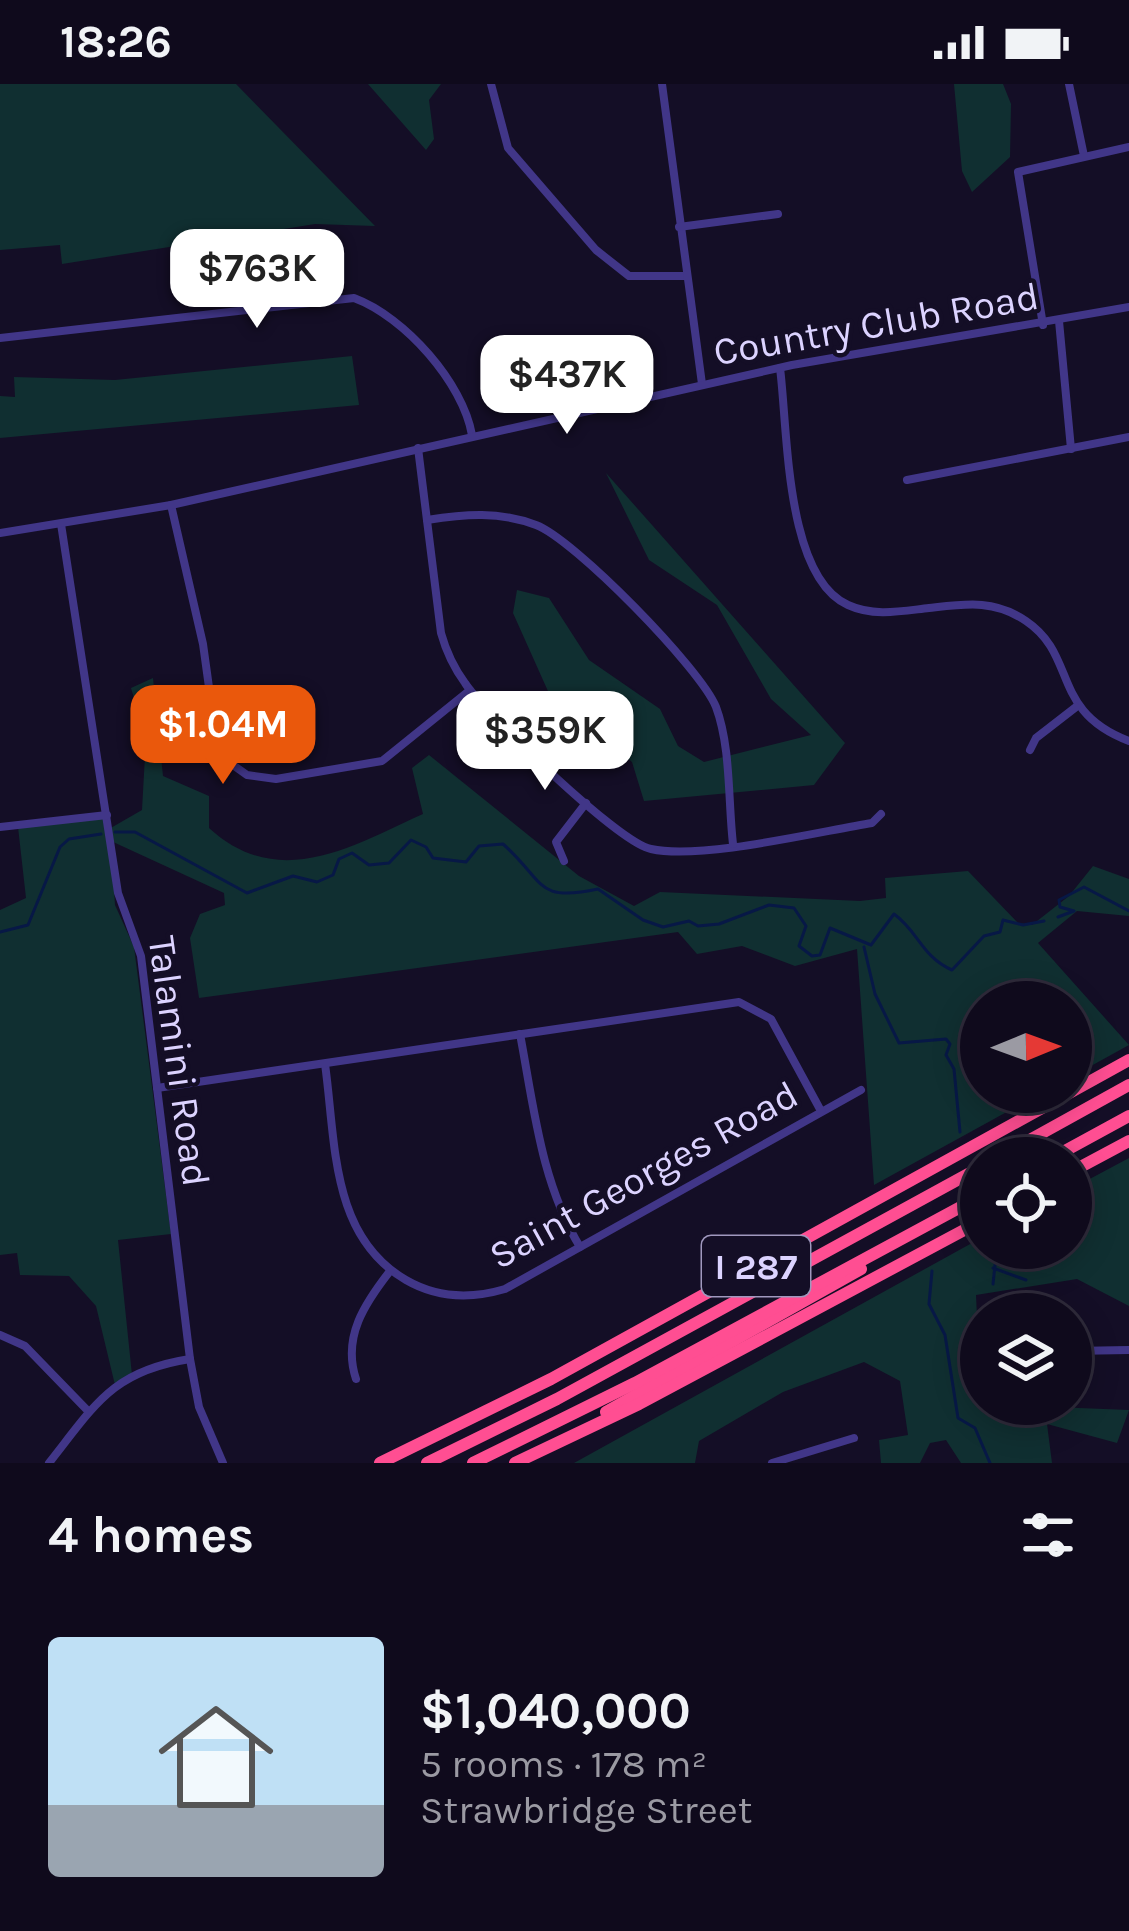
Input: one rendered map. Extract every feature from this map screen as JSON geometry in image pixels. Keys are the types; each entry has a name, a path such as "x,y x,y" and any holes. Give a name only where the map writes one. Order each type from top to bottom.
{"highway":[{"name":"I 287","path":"380,1463 551,1379 1129,1060"},
{"path":"1035,1137 1129,1085"},
{"path":"1090,1137 1129,1116"},
{"path":"1092,1161 1129,1141"},
{"name":"I 287","path":"427,1463 576,1388 960,1178"},
{"name":"I 287","path":"473,1463 635,1383 960,1207"},
{"path":"560,1441 849,1276 924,1227"},
{"name":"I 287","path":"515,1463 960,1232"}],"street":[{"path":"491,84 508,148 596,250 629,276 685,276"},
{"path":"662,84 702,384"},
{"path":"1069,84 1084,157"},
{"path":"1042,325 1018,172 1129,147"},
{"path":"679,227 778,214"},
{"path":"0,338 354,298 388,316 448,380 467,410 472,436"},
{"name":"Country Club Road","path":"0,533 171,506 781,368 1129,307"},
{"path":"1059,321 1071,449"},
{"path":"781,368 802,543 823,587 851,607 881,614 997,605 1031,624 1047,642 1076,706 1097,725 1129,741"},
{"path":"907,480 1129,437"},
{"path":"418,448 444,645 470,690 628,841 652,850 733,844 872,823 881,814"},
{"path":"171,506 203,644 217,745 226,760 247,776 277,779 382,760 470,690"},
{"path":"427,520 493,514 547,529 580,552 709,692 718,713 733,844"},
{"name":"Talamini Road","path":"61,524 118,893 141,956 190,1359 199,1407 223,1463"},
{"path":"1030,750 1036,738 1076,706"},
{"path":"564,861 556,842 586,803"},
{"path":"0,827 107,815"},
{"path":"157,1088 654,1012 751,1005 771,1019 821,1111"},
{"path":"520,1034 545,1167 580,1247"},
{"name":"Saint Georges Road","path":"325,1064 344,1201 363,1244 391,1271 432,1292 477,1295 505,1288 861,1090"},
{"path":"356,1379 350,1353 354,1332 366,1302 391,1271"},
{"path":"0,1335 25,1346 89,1412"},
{"path":"1092,1351 1129,1350"},
{"path":"49,1463 117,1382 138,1370 190,1359"},
{"path":"772,1463 854,1438"}],"green space":[{"path":"0,84 236,84 375,226 315,224 62,264 60,245 0,250"},
{"path":"368,84 441,84 429,100 434,139 426,150"},
{"path":"954,84 1003,84 1011,104 1010,157 972,192 962,171"},
{"path":"352,356 359,405 0,438 0,396 15,397 14,377 115,380"},
{"path":"606,473 845,743 814,785 644,801 632,762 613,747 614,717 574,729 560,718 513,613 517,590 549,598 589,660 660,709 678,746 704,762 811,735 771,699 717,605 649,560"},
{"path":"153,678 163,776 209,796 209,828 235,847 262,857 316,857 423,814 412,768 429,755 579,876 634,906 660,892 860,901 886,898 885,878 968,871 1018,923 1032,925 1069,896 1093,866 1129,879 1129,916 1077,911 1038,943 1072,981 960,981 960,1113 1005,1113 874,1185 857,949 795,966 742,946 697,954 678,932 199,998 190,938 200,914 225,905 224,893 111,841 115,905 134,947 171,1234 118,1240 132,1375 115,1385 96,1306 69,1276 20,1275 17,1253 0,1255 0,910 26,898 18,827 107,813 109,829 142,810 146,738 131,688"},
{"path":"1092,1004 1129,1045 1092,1065"},
{"path":"1129,1158 1129,1306 1077,1279 960,1293 960,1425 1047,1425 1052,1463 961,1463 946,1440 930,1443 920,1463 881,1463 879,1440 908,1435 900,1381 864,1362 783,1392 699,1441 695,1463 574,1463 960,1250 960,1269 1092,1269 1092,1178"},
{"path":"1092,1408 1129,1410 1117,1443 1051,1425 1092,1425"}],"waterway":[{"path":"115,832 135,832 247,893 293,876 317,882 333,875 339,859 352,853 369,865 389,863 411,840 426,847 433,858 466,862 479,846 503,844 551,891 598,889 643,920 663,927 689,921 698,926 719,924 769,905 794,908 806,926 799,946 812,956 820,955 830,928 871,945 894,914 934,958 952,970 984,936 1000,932 1003,920 1023,925 1044,921"},
{"path":"0,932 28,925 60,847 69,839 101,834"},
{"path":"1058,917 1074,911 1060,907 1059,900 1084,887 1129,911"},
{"path":"864,947 875,994 899,1043 946,1039 950,1044 946,1055 954,1069 960,1132"},
{"path":"993,1284 995,1269"},
{"path":"996,1269 1026,1280"},
{"path":"932,1271 929,1304 945,1335 958,1418 975,1428 990,1463"}]}
